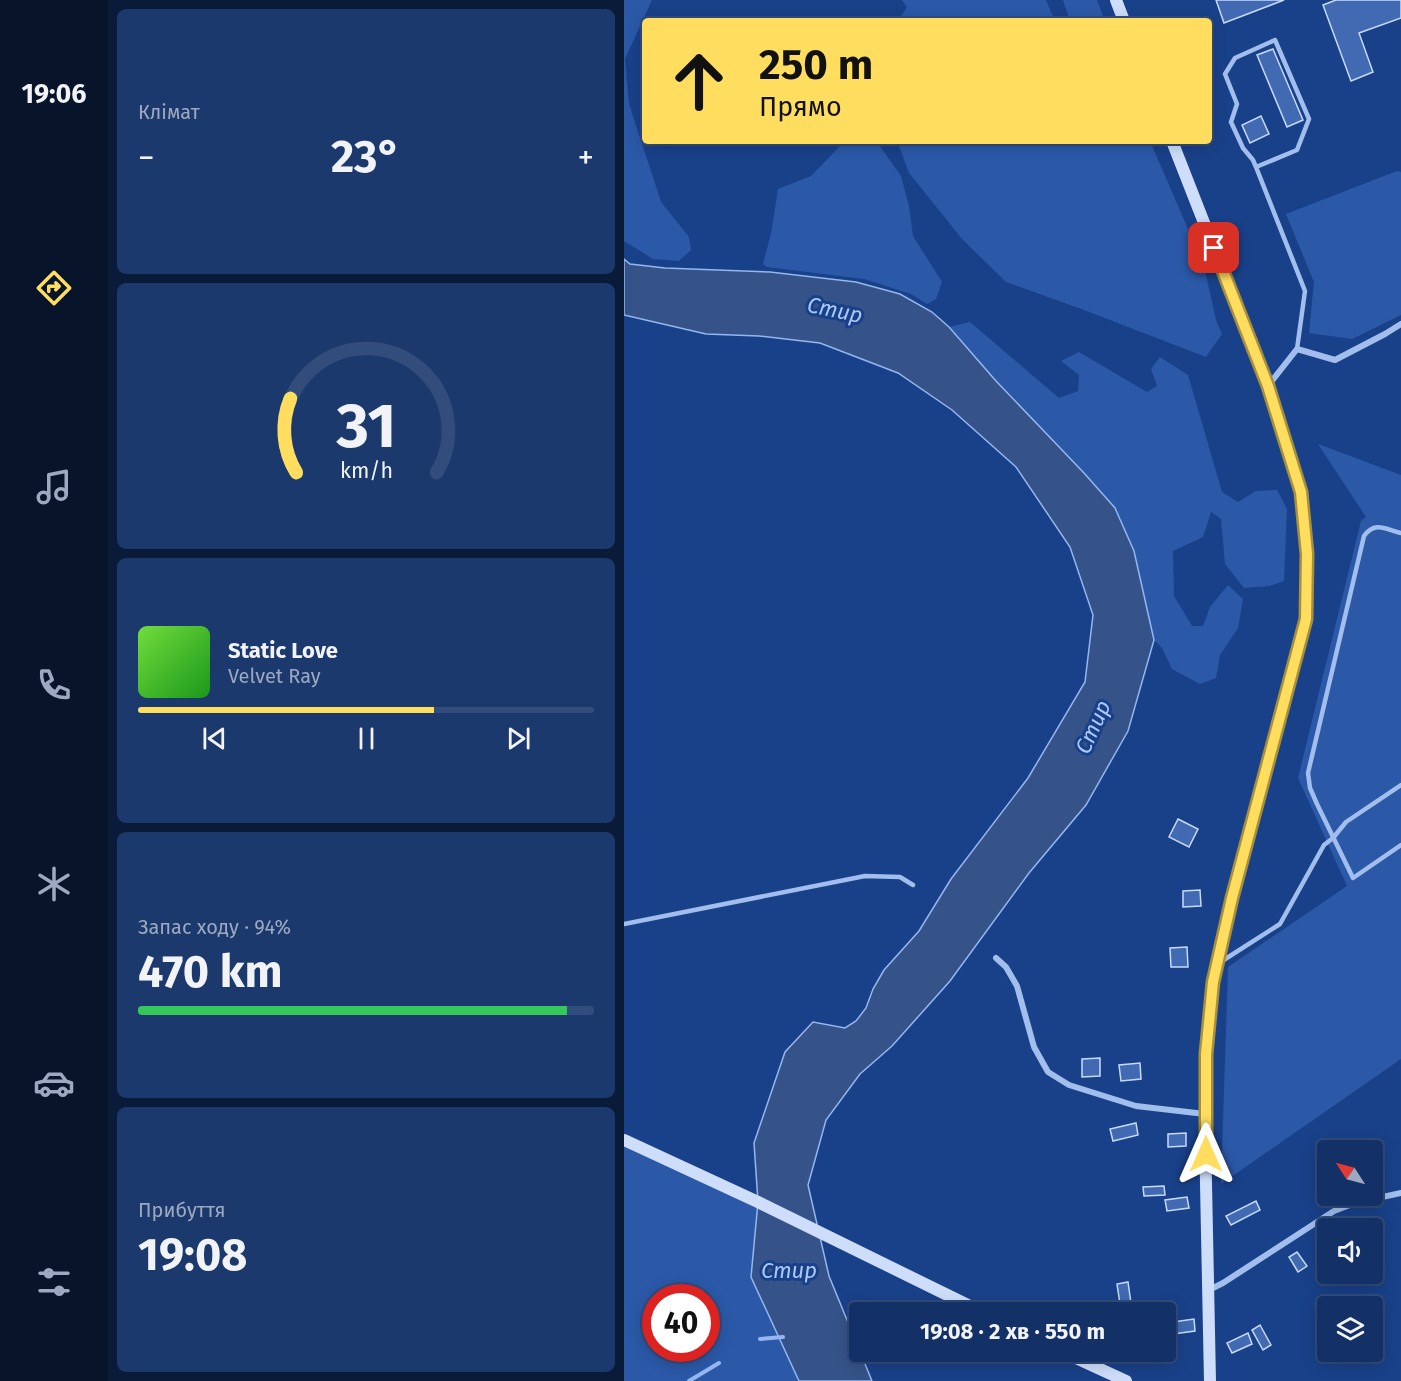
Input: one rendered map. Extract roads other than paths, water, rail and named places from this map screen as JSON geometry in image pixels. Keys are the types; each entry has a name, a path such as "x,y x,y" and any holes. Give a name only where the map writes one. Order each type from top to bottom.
{"street":[{"path":"1116,0 1123,18"},
{"path":"1173,144 1268,386 1301,492 1307,554 1306,619 1232,898 1213,982 1206,1054 1209,1380"},
{"path":"1268,386 1297,349 1335,360 1401,324"},
{"path":"996,958 1006,967 1017,986 1034,1047 1048,1072 1069,1085 1136,1106 1206,1114"},
{"path":"624,1140 758,1202 962,1302"},
{"path":"1208,1290 1223,1283 1334,1211 1354,1203 1401,1193"},
{"path":"1085,1362 1126,1381"}],"lane":[{"path":"1256,167 1297,150 1309,118 1275,40 1235,58 1225,74 1236,104 1231,122 1243,148 1253,160 1305,291 1297,349"},
{"path":"1401,532 1377,527 1369,529 1364,536 1308,773 1310,788 1353,878 1401,845"},
{"path":"1217,965 1280,924 1324,845 1346,822 1401,785"},
{"path":"624,924 865,876 900,877 913,885"}],"water":[{"name":"Стир","path":"624,259 630,264 665,268 770,272 856,282 900,294 932,312 949,327 996,381 1084,473 1115,508 1134,551 1154,640 1128,731 1086,805 1029,873 950,981 892,1046 860,1074 826,1120 808,1185 829,1276 849,1325 849,1362 864,1362 872,1381 799,1381 751,1277 758,1202 754,1143 785,1052 813,1022 845,1028 856,1021 866,1008 873,989 884,970 919,931 951,879 1028,778 1085,682 1093,615 1070,547 1016,467 952,410 898,373 820,343 759,336 706,334 624,315"}],"waterway":[{"path":"760,1339 783,1337"},
{"path":"689,1381 719,1363"}]}
